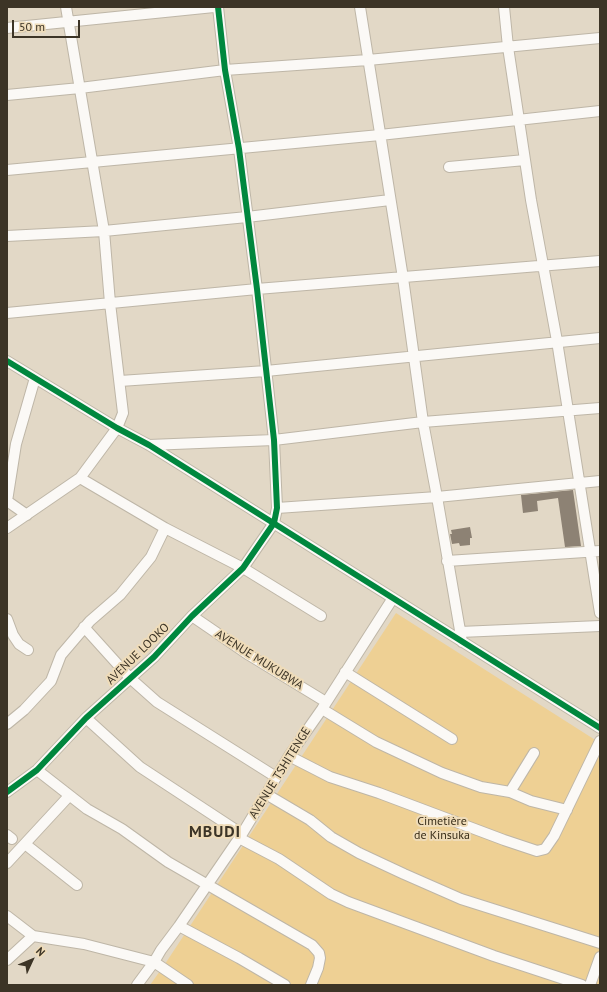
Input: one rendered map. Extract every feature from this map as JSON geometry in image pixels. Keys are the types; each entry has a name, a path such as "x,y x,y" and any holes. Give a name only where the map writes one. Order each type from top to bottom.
{"street":[{"path":"7,528 80,478 117,428 123,413 110,303 104,230 66,7"},
{"path":"7,28 214,7"},
{"path":"218,7 225,70 239,148 274,440 277,508 274,523"},
{"path":"360,7 403,278 423,422 461,637"},
{"path":"504,7 508,46 542,266 557,341 579,483 595,552 600,613"},
{"path":"7,96 225,70 368,60 600,38"},
{"path":"7,170 380,135 520,121 600,111"},
{"path":"449,167 525,160"},
{"path":"7,236 104,230 247,217 390,200"},
{"path":"7,313 257,289 600,261"},
{"path":"120,381 266,371 557,341 600,338"},
{"path":"7,361 117,428 149,445 393,598 461,637 600,728"},
{"path":"27,515 7,501 16,444 35,378"},
{"path":"149,445 274,440 423,422 567,412 600,408"},
{"path":"80,478 164,528 243,568 321,616"},
{"path":"277,508 437,496 600,481"},
{"name":"AVENUE LOOKO","path":"7,792 37,770 86,718 154,657 192,616 243,568 274,523"},
{"path":"7,724 24,710 51,681 61,655 84,627 120,595 151,557 164,528"},
{"path":"447,561 595,552"},
{"name":"AVENUE TSHITENGE","path":"137,985 241,836 289,756 393,598"},
{"name":"AVENUE MUKUBWA","path":"192,616 324,705 352,728 404,756 442,773 481,787 510,792 531,801 567,810"},
{"path":"7,619 13,635 19,644 28,650"},
{"path":"461,637 600,626"},
{"path":"84,627 130,678 157,702 276,777"},
{"path":"345,672 452,739"},
{"path":"86,718 140,767 241,836 280,859 331,894 348,902 494,956 582,985"},
{"path":"289,756 330,777 379,793 537,851 545,849 554,836 600,741"},
{"path":"510,792 534,753"},
{"path":"37,770 87,809 122,829 168,862 312,945 319,953 320,958 318,968 311,985"},
{"path":"266,794 310,820 331,837 359,853 398,871 461,899 600,943"},
{"path":"7,863 69,796"},
{"path":"26,844 77,884"},
{"path":"7,916 33,936 84,944 154,962 188,985"},
{"path":"179,926 239,958 285,985"},
{"path":"7,960 33,936"},
{"path":"590,985 600,957"}],"green space":[{"name":"Cimetière de Kinsuka","path":"396,613 600,743 600,985 150,985 165,964"}],"building":[{"path":"573,490 581,546 565,547 558,498 537,501 538,511 523,513 521,495"},
{"path":"470,527 472,538 470,538 470,545 460,546 459,543 452,544 450,534 452,534 451,530"}],"cycle path":[{"path":"7,792 37,770 86,718 154,657 192,616 243,568 274,523 277,508 274,440 239,149 225,70 218,7"},
{"path":"7,361 117,428 149,445 600,728"}],"district":[{"name":"MBUDI","path":"215,832"}]}
